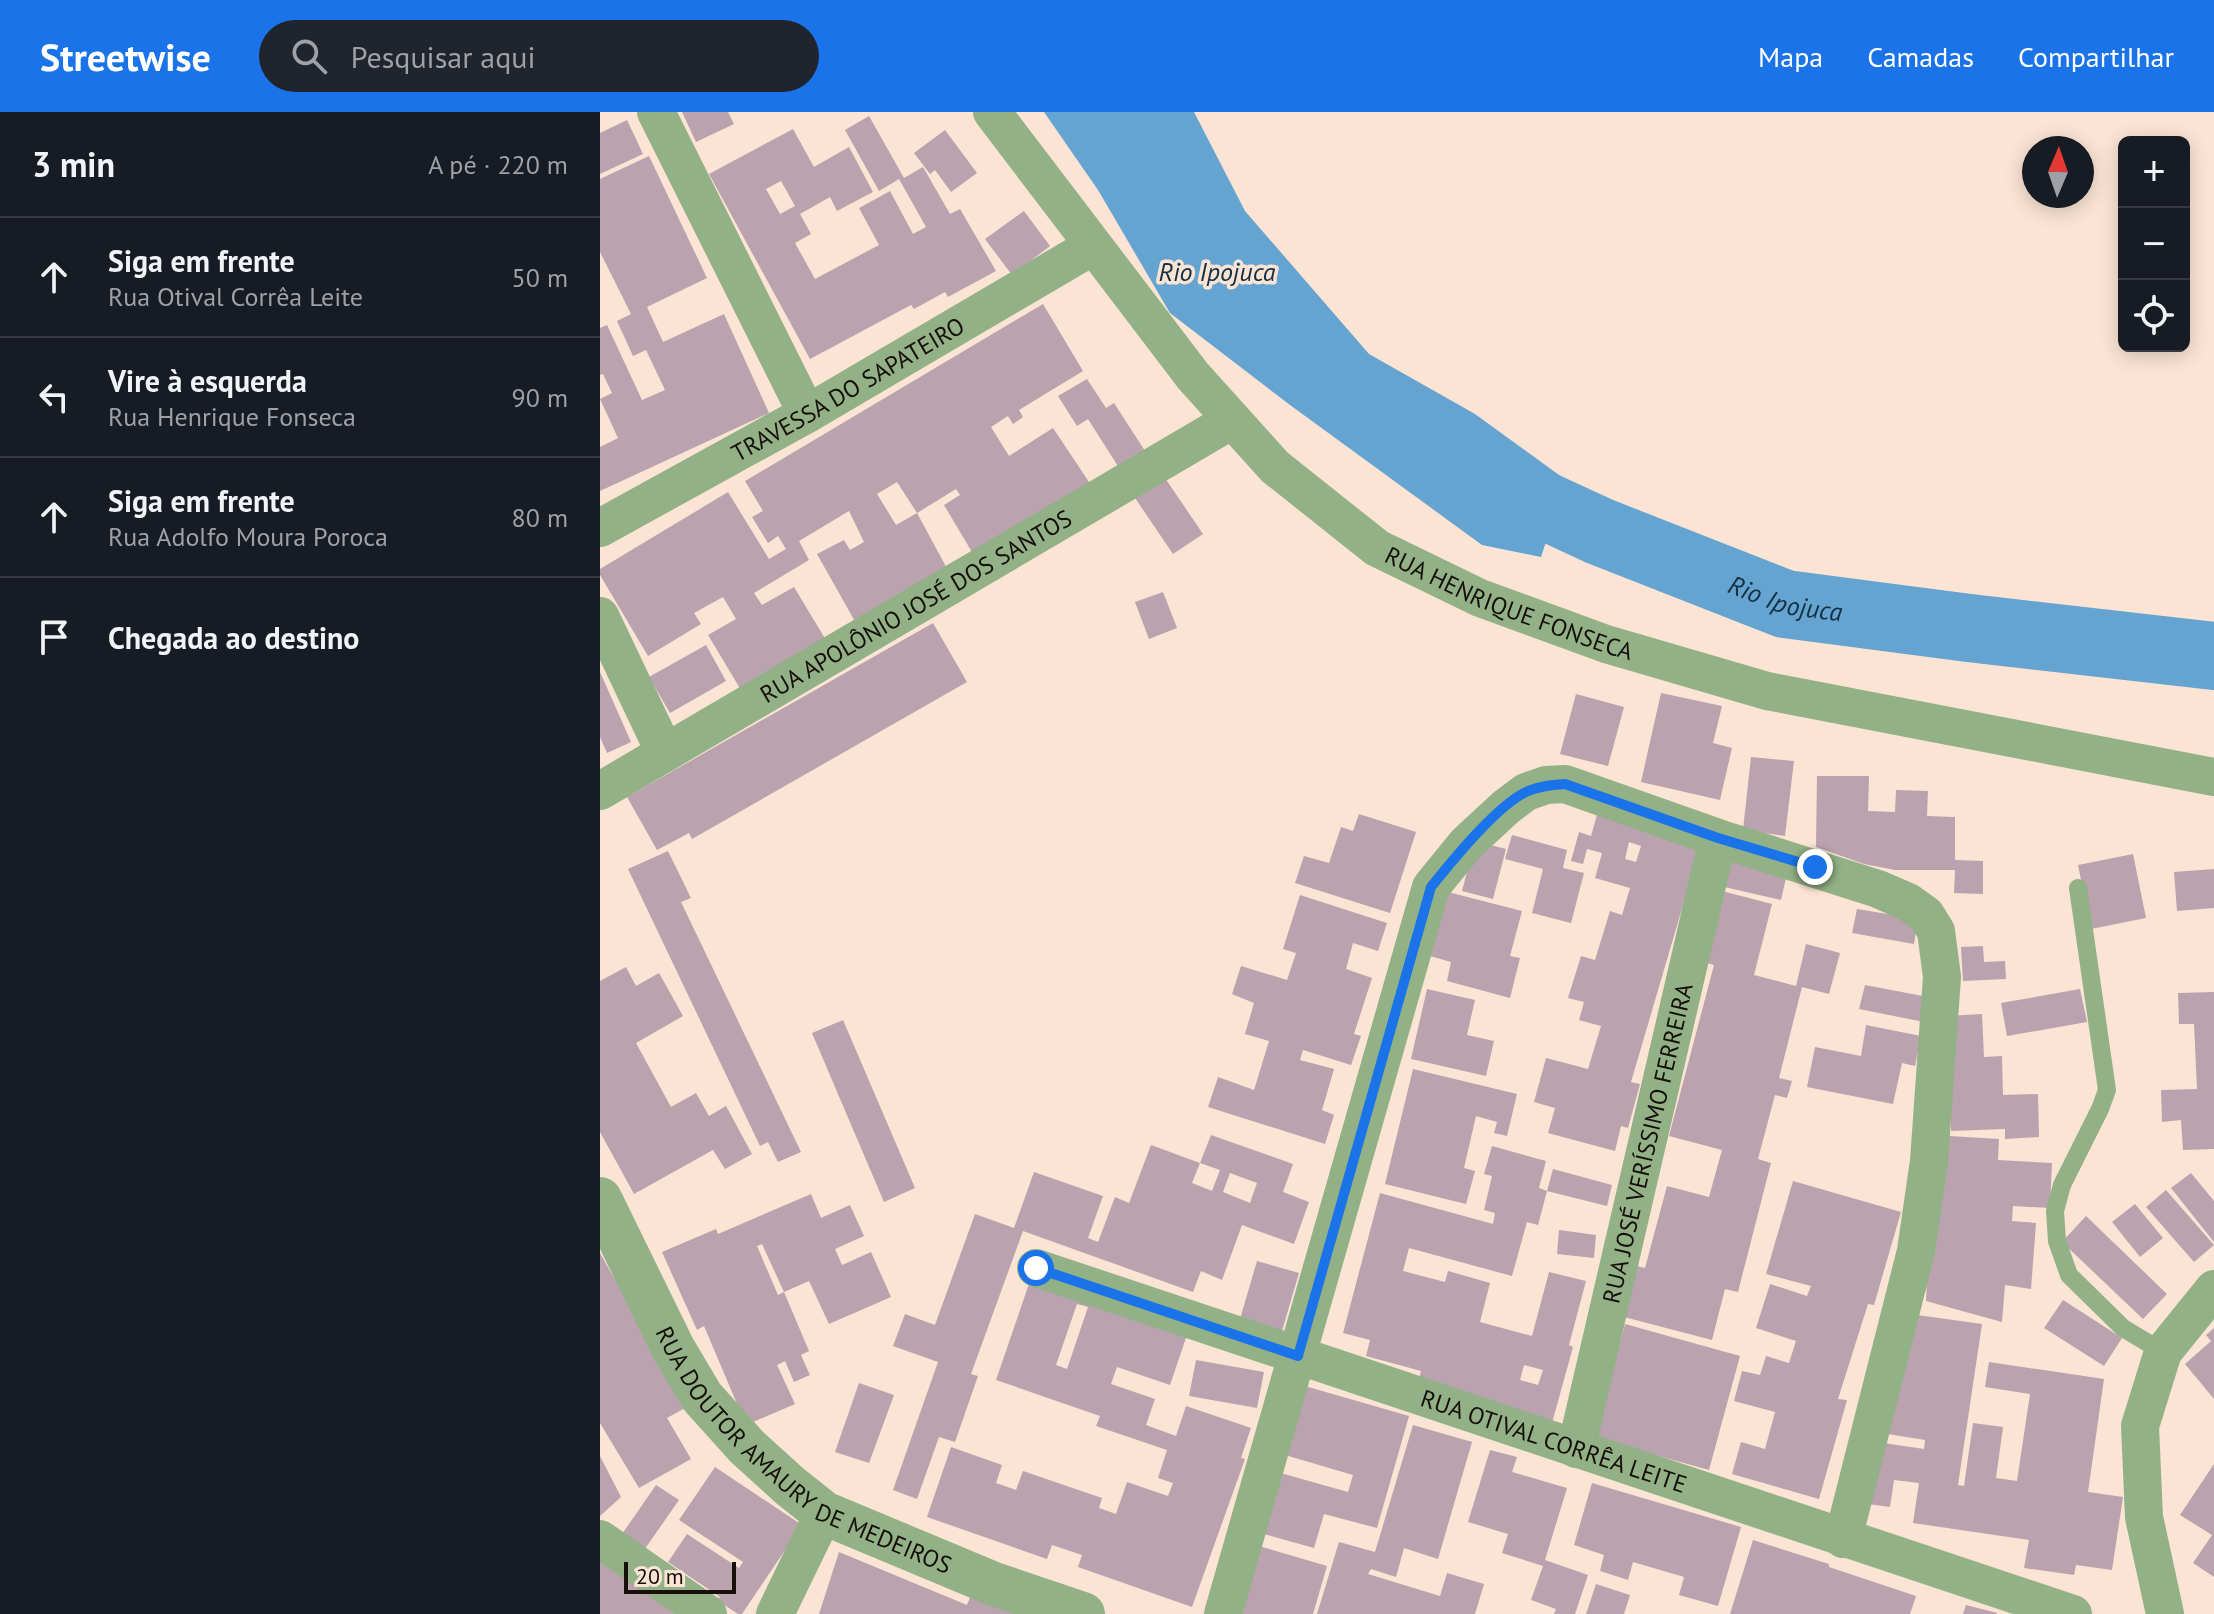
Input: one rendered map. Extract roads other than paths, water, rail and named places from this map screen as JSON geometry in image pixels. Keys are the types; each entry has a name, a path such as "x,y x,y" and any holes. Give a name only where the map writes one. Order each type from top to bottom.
{"street":[{"path":"656,112 807,414"},
{"name":"RUA HENRIQUE FONSECA","path":"992,112 1193,376 1275,467 1377,548 1480,598 1606,644 1767,691 2214,777"},
{"name":"TRAVESSA DO SAPATEIRO","path":"600,528 807,414 1093,246"},
{"name":"RUA APOLÔNIO JOSÉ DOS SANTOS","path":"600,791 1232,420"},
{"path":"600,616 665,753"},
{"path":"1223,1614 1431,887 1466,844 1506,807 1526,792 1546,785 1565,784 1589,791 1718,838 1815,867 1898,897 1926,915 1936,931 1941,993 1929,1161 1916,1251 1843,1539"},
{"name":"RUA JOSÉ VERÍSSIMO FERREIRA","path":"1576,1449 1718,838"},
{"name":"RUA DOUTOR AMAURY DE MEDEIROS","path":"600,1199 673,1348 702,1397 747,1447 790,1486 824,1513 994,1584 1083,1614"},
{"name":"RUA OTIVAL CORRÊA LEITE","path":"1036,1268 2073,1614"},
{"path":"2165,1614 2144,1517 2140,1426 2163,1352 2214,1289"},
{"path":"775,1614 824,1513"},
{"path":"600,1539 708,1614"}],"lane":[{"path":"2078,888 2107,1090 2062,1185 2055,1211 2057,1241 2069,1275 2123,1328 2163,1352"}],"water":[{"name":"Rio Ipojuca","path":"1044,112 1194,112 1245,211 1369,354 1475,414 1566,480 1541,557 1482,545 1170,313 1098,190"}],"waterway":[{"name":"Rio Ipojuca","path":"1471,472 1599,531 1785,604 2214,656"}]}
